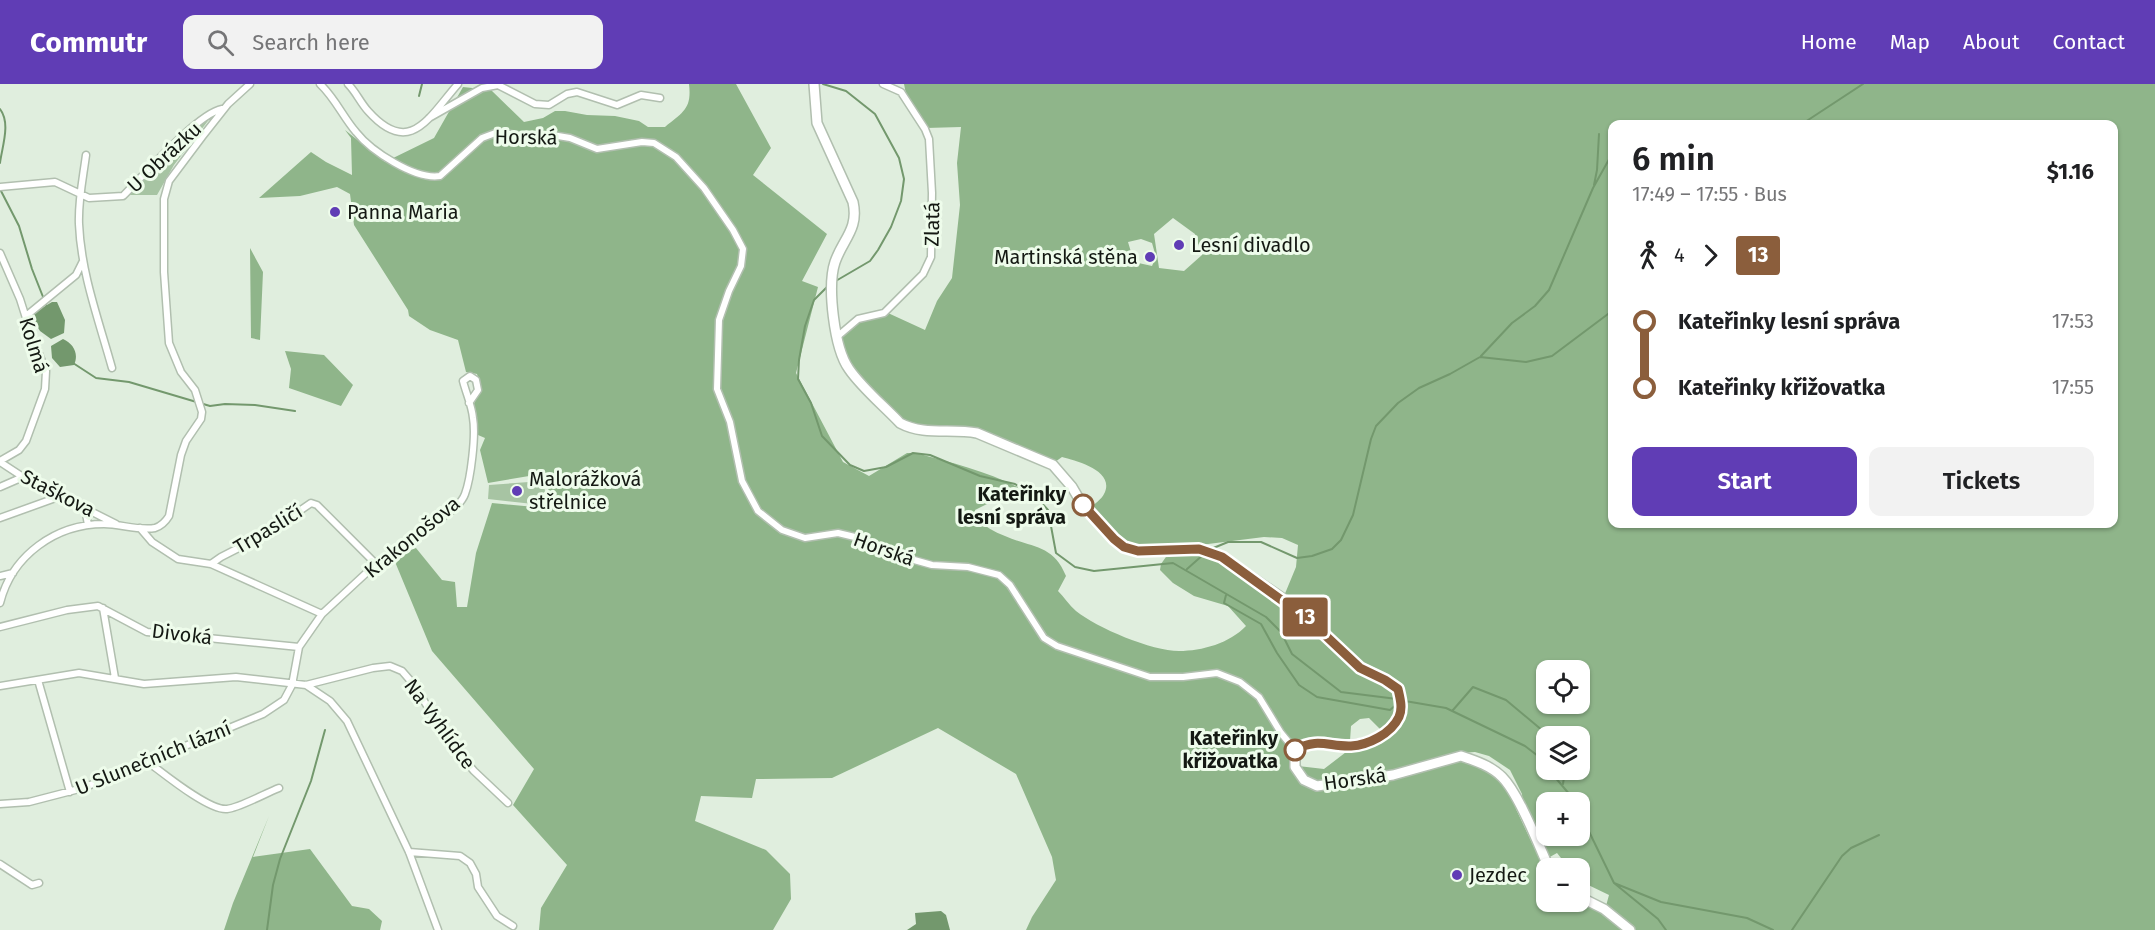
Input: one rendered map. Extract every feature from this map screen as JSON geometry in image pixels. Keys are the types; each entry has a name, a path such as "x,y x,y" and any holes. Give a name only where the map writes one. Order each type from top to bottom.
{"street":[{"path":"0,603 14,573 27,555 40,543 60,532 88,525 117,524 140,528 158,527 169,516 181,455 186,441 201,419 202,411 195,390 181,372 169,343 164,272 164,199 170,181 223,109 249,84"},
{"name":"Horská","path":"320,84 362,139 390,160 424,176 440,176 482,138 498,132 528,137 552,135 570,138 597,150 642,142 654,143 676,158 704,188 733,230 743,249 741,266 719,320 717,389 730,422 742,481 749,497 758,511 782,530 805,538 838,533 859,538 932,565 968,567 999,575 1010,585 1044,638 1057,646 1150,677 1183,677 1217,673 1240,682 1258,697 1295,750 1295,767 1304,780 1317,786 1377,776 1461,756 1484,765 1503,778 1510,788 1545,858"},
{"path":"348,84 368,111 383,124 394,130 409,133 429,118 482,88 498,85 535,104 549,105 567,94 577,92 617,105 641,95 660,98"},
{"path":"429,118 458,84"},
{"name":"Zlatá","path":"838,336 858,320 884,313 923,274 932,257 929,139 901,92 883,84"},
{"path":"814,85 817,123 853,202 855,212 855,220 836,260 831,278 838,336 842,356 849,370 900,423 909,428 924,431 964,430 977,433 1053,465 1082,504 1124,547 1138,551 1199,549 1222,557 1309,620 1360,668 1398,689 1401,708 1398,717 1393,725 1369,742 1350,746 1315,743 1295,750"},
{"name":"U Obrázku","path":"0,187 55,182 89,198 123,196 198,123 212,112 223,109"},
{"path":"86,155 80,195 79,223 83,261 112,368"},
{"name":"Kolmá","path":"0,253 21,299 46,371 45,389 26,441 19,450 0,462"},
{"path":"26,316 76,275 83,261"},
{"name":"Krakonošova","path":"292,685 299,647 322,614 376,564 454,509 463,500 471,462 473,418 469,403"},
{"name":"Staškova","path":"0,462 23,477 117,524"},
{"path":"0,487 23,477"},
{"path":"0,518 61,496"},
{"name":"Trpasličí","path":"211,564 221,556 266,534 311,504 317,504 376,564"},
{"path":"85,508 88,525"},
{"path":"140,528 152,542 178,559 211,564 322,614"},
{"path":"0,576 14,573"},
{"path":"0,627 67,610 98,606 103,608 115,678"},
{"name":"Divoká","path":"103,608 147,632 299,647"},
{"name":"Na Vyhlídce","path":"0,686 80,673 153,684 236,677 306,685 390,666 402,671 415,686 447,739 474,771 508,803"},
{"path":"38,680 70,792"},
{"name":"U Slunečních lázní","path":"0,804 29,802 70,792 147,762 275,708 284,700 292,685"},
{"path":"306,685 330,701 347,721 369,763 409,852 438,930"},
{"path":"147,762 202,801 228,810 279,788"},
{"path":"409,852 460,856 470,863 476,874 478,887 497,916 513,926"},
{"path":"0,864 32,885 39,883"},
{"path":"1590,902 1604,909 1630,930"}],"shaded area":[{"path":"689,84 736,84 771,148 753,175 827,234 802,281 818,287 796,373 843,462 869,476 907,453 916,453 992,476 1035,497 1008,502 995,500 975,510 976,519 997,533 1041,548 1055,558 1066,576 1058,591 1085,618 1111,631 1154,647 1179,651 1206,648 1232,637 1246,626 1228,606 1194,596 1173,583 1160,570 1168,554 1199,553 1220,561 1306,623 1358,672 1383,683 1392,690 1397,702 1394,716 1381,730 1369,718 1360,719 1351,726 1350,741 1313,739 1292,747 1289,757 1290,769 1301,783 1317,791 1394,779 1462,760 1486,763 1514,796 1516,809 1539,858 1536,858 1536,912 1590,912 1590,907 1602,913 1623,930 1026,930 1056,880 1052,857 1016,774 938,728 832,778 756,779 752,798 701,796 695,821 766,850 790,874 791,899 773,930 539,930 541,908 567,865 513,805 534,769 432,651 393,557 416,548 442,580 455,582 457,607 467,607 476,553 492,503 535,507 550,497 546,478 529,476 488,483 480,450 485,438 478,435 473,406 481,388 477,374 466,372 458,340 430,330 409,316 408,310 354,225 350,194 337,187 300,196 259,198 311,152 352,175 351,138 345,130 385,162 434,138 463,87 491,90 524,122 543,118 555,111 565,111 615,116 639,121 648,127 665,127 685,109 690,92"},
{"path":"904,84 2155,84 2155,930 1636,930 1606,906 1609,895 1590,886 1590,858 1561,858 1557,853 1548,858 1542,846 1590,846 1590,792 1536,792 1536,834 1523,807 1522,794 1510,770 1489,756 1475,752 1461,753 1392,771 1318,783 1306,777 1298,766 1324,769 1350,749 1386,736 1403,693 1362,665 1284,596 1296,567 1298,545 1282,538 1264,537 1200,545 1138,548 1125,544 1090,508 1103,496 1106,486 1105,479 1093,468 1062,457 1055,462 978,429 924,428 902,420 852,368 841,340 851,328 867,319 888,313 925,330 937,301 952,278 960,205 957,163 961,127 926,128 906,94","holes":["1173,218 1195,234 1202,255 1184,271 1159,268 1154,234","1141,239 1152,243 1156,257 1152,266 1134,262 1128,242"]},
{"path":"214,113 174,165 157,195 129,195 134,186"},
{"path":"250,248 263,272 260,340 251,338"},
{"path":"52,302 57,302 65,320 64,333 51,339 40,331 32,318 35,312"},
{"path":"63,339 74,350 76,357 74,365 60,367 52,358 51,346"},
{"path":"285,351 324,355 353,385 341,406 289,388 291,369"},
{"name":"Malorážková střelnice","path":"543,481 546,496 533,504 488,499 489,485"},
{"path":"269,816 253,857 310,849 352,906 369,909 382,921 380,930 224,930"},
{"path":"941,911 946,915 950,930 907,930 916,924 915,913"}],"waterway":[{"path":"419,96 422,84"},
{"path":"823,84 846,91 875,114 899,158 904,179 901,201 891,227 878,250 870,261 834,282"},
{"path":"1808,120 1863,84"},
{"path":"0,109 5,121 0,163"},
{"path":"1594,185 1599,134"},
{"path":"1481,356 1512,323 1535,306 1549,290 1593,188 1608,161"},
{"path":"0,189 19,226 47,307"},
{"path":"829,285 814,300 805,326 798,379 811,403 822,436 850,465 864,471 886,467 913,453 930,455 980,476 1015,484 1038,499 1048,510 1056,553 1075,567 1094,571 1173,563 1266,617 1281,632 1292,654 1341,692 1397,699"},
{"path":"1211,549 1228,542 1261,542 1297,558 1332,549 1341,540 1353,515 1376,426 1398,403 1419,388 1480,357 1526,362 1552,356 1608,314"},
{"path":"73,363 96,378 129,382 210,406 255,405 295,411"},
{"path":"1187,569 1204,554"},
{"path":"1226,595 1224,603 1261,624 1299,685 1317,697 1390,710 1397,704"},
{"path":"1453,710 1473,687 1506,700 1537,726"},
{"path":"1405,701 1446,708 1525,746 1536,754"},
{"path":"267,930 273,885 280,859 311,781 325,730"},
{"path":"1557,780 1567,792"},
{"path":"1563,784 1564,780"},
{"path":"1590,834 1614,883 1658,919 1666,930"},
{"path":"1792,930 1842,856 1851,848 1879,835"},
{"path":"1614,883 1661,902 1747,918 1773,930"}],"bus line":[{"name":"13","path":"1083,505 1124,547 1138,551 1199,549 1222,557 1282,598 1360,668 1398,689 1401,704 1398,717 1393,725 1377,738 1350,746 1315,743 1295,750"}],"place":[{"name":"Panna Maria","path":"335,212"},
{"name":"Lesní divadlo","path":"1179,245"},
{"name":"Martinská stěna","path":"1150,257"},
{"name":"Malorážková střelnice","path":"517,491"},
{"name":"Kateřinky lesní správa","path":"1083,505"},
{"name":"Kateřinky křižovatka","path":"1295,750"},
{"name":"Jezdec","path":"1457,875"}]}
